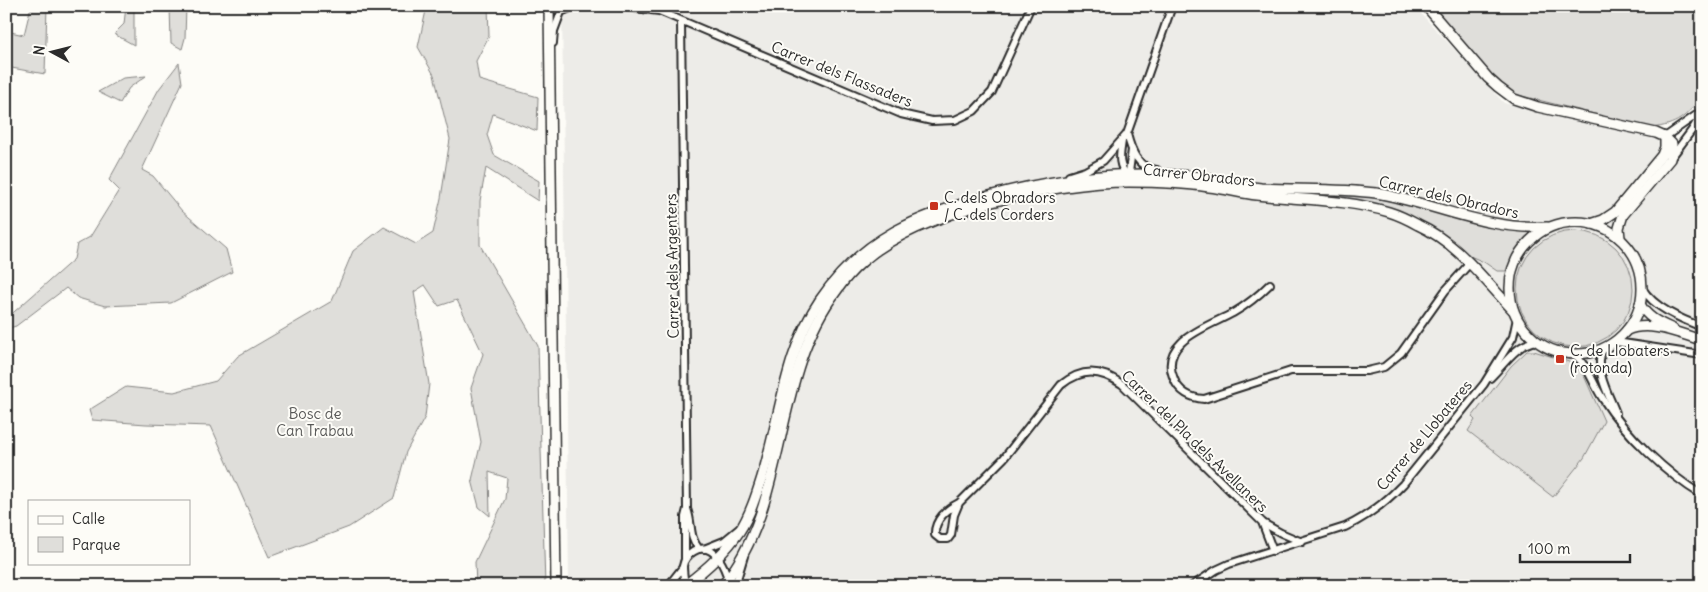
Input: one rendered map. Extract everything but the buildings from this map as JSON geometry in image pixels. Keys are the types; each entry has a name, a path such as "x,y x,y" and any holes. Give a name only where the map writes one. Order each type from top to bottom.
{"street":[{"path":"549,6 556,586"},
{"path":"550,62 554,31 561,12 573,7 586,6"},
{"name":"Carrer dels Flassaders","path":"617,6 646,8 659,12 901,114 932,121 955,120 974,111 992,92 1031,6"},
{"path":"1055,181 1085,171 1103,161 1127,134 1172,6"},
{"path":"1426,6 1488,78 1514,99 1538,107 1665,137 1672,144 1670,159"},
{"name":"Carrer dels Argenters","path":"682,22 687,509 685,517 685,586"},
{"path":"1665,137 1702,112"},
{"path":"1620,238 1619,228 1623,215 1670,159 1692,130 1702,112"},
{"path":"1127,134 1137,160 1151,170 1182,176"},
{"path":"1590,224 1603,220 1615,212 1662,155 1665,148 1665,137"},
{"path":"1122,140 1120,158 1122,169 1131,179 1162,179 1189,182 1199,186"},
{"path":"1070,186 1077,182 1117,179 1129,172 1132,150"},
{"name":"Carrer dels Obradors","path":"727,583 744,553 761,512 791,365 802,334 812,314 819,301 845,269 862,253 889,234 922,217 1017,189 1055,181 1125,174 1201,177 1256,191 1365,192 1391,196 1479,220 1515,227 1548,227"},
{"name":"Carrer Obradors","path":"773,452 802,354 817,318 862,262 882,247 916,227 986,204 1036,192 1070,186 1128,182 1199,186 1256,191 1357,205 1390,212 1422,226 1452,245 1515,314"},
{"name":"Carrer dels Obradors","path":"853,262 859,260 892,235 968,206 1012,194 1017,189"},
{"path":"1570,222 1590,224 1613,232 1635,258 1640,269 1642,288 1640,304 1634,320 1627,330 1616,342 1603,349 1592,353 1574,354 1554,350 1536,341 1526,332 1515,314 1509,288 1510,277 1516,258 1532,239 1548,227 1570,222"},
{"path":"1270,284 1243,307 1190,335 1176,348 1171,366 1177,386 1184,393 1195,398 1204,399 1291,371 1367,371 1384,367 1401,353 1445,291 1470,263"},
{"name":"Carrer dels Obradors","path":"812,314 816,313 823,304 830,300 832,289 844,276 845,269"},
{"path":"1642,288 1648,297 1675,315 1702,327"},
{"path":"1640,304 1651,318 1682,334"},
{"path":"809,336 808,329 813,319 812,314"},
{"name":"Carrer de Llobateres","path":"1192,586 1216,570 1350,525 1391,497 1484,384 1513,337 1515,314"},
{"path":"1627,330 1646,327 1702,340"},
{"name":"Carrer de Llobateres","path":"1484,384 1519,347 1536,341"},
{"path":"1616,342 1702,355"},
{"path":"1603,349 1600,361 1601,371 1620,421"},
{"path":"791,365 795,364 798,353 802,354"},
{"path":"1574,354 1589,370 1602,399 1654,460 1702,495"},
{"name":"Carrer dels Obradors","path":"791,365 793,373 790,380 792,388"},
{"name":"Carrer del Pla dels Avellaners","path":"960,504 951,507 938,521 935,535 940,539 948,539 951,535 954,515 960,504 1004,458 1061,385 1069,378 1094,371 1122,384 1262,522 1273,551"},
{"name":"Carrer dels Obradors","path":"685,586 718,557 736,537 752,508 773,452"},
{"name":"Carrer dels Argenters","path":"687,509 690,517 692,537 702,549"},
{"path":"1262,522 1280,533 1302,542"},
{"name":"Carrer dels Obradors","path":"684,562 691,553 724,541 734,531 743,526"},
{"path":"702,549 710,551 718,557 727,583"},
{"path":"735,586 744,553"},
{"path":"556,554 562,586"},
{"path":"668,586 684,562"}],"shaded area":[{"path":"562,6 1414,6 1504,103 1687,147 1702,131 1702,586 569,586"}],"green space":[{"path":"38,6 47,6 45,74 6,67 6,31 24,35 30,10"},
{"path":"126,6 137,6 134,11 134,45 114,34 124,24"},
{"path":"170,6 186,6 185,38 182,49 171,43"},
{"name":"Bosc de Can Trabau","path":"427,6 488,6 489,36 476,61 479,80 538,97 537,131 493,114 487,135 494,155 539,181 538,201 486,168 480,201 480,245 538,346 545,586 476,586 475,562 505,499 507,478 489,472 490,516 479,507 472,480 481,442 471,388 483,354 457,300 439,306 425,285 414,292 429,384 425,417 406,452 394,498 349,527 269,557 211,426 92,420 89,410 126,387 174,392 216,381 238,356 332,301 353,251 384,227 416,244 433,233 441,198 450,139 434,75 418,47"},
{"path":"1433,6 1702,6 1702,97 1680,119 1668,125 1651,128 1514,94 1492,77"},
{"path":"179,63 182,83 142,170 153,176 182,211 226,249 232,272 171,303 105,306 78,298 66,288 16,326 6,329 6,319 74,259 77,244 90,237 119,190 109,180 159,89"},
{"path":"146,76 129,88 120,103 98,92 123,78"},
{"path":"1338,194 1368,196 1394,201 1467,222 1532,233 1516,250 1506,271 1497,271 1484,262 1470,256 1451,240 1419,220 1393,210 1340,199 1334,196"},
{"path":"1575,231 1597,235 1616,248 1629,267 1633,289 1629,311 1616,330 1597,343 1575,347 1553,343 1534,330 1521,311 1517,289 1521,267 1534,248 1553,235"},
{"path":"1527,351 1534,351 1569,362 1580,371 1604,421 1584,458 1553,497 1468,431 1475,420 1472,417 1511,366"}],"place":[{"name":"C. dels Obradors / C. dels Corders","path":"934,206"},
{"name":"C. de Llobaters (rotonda)","path":"1560,359"}]}
